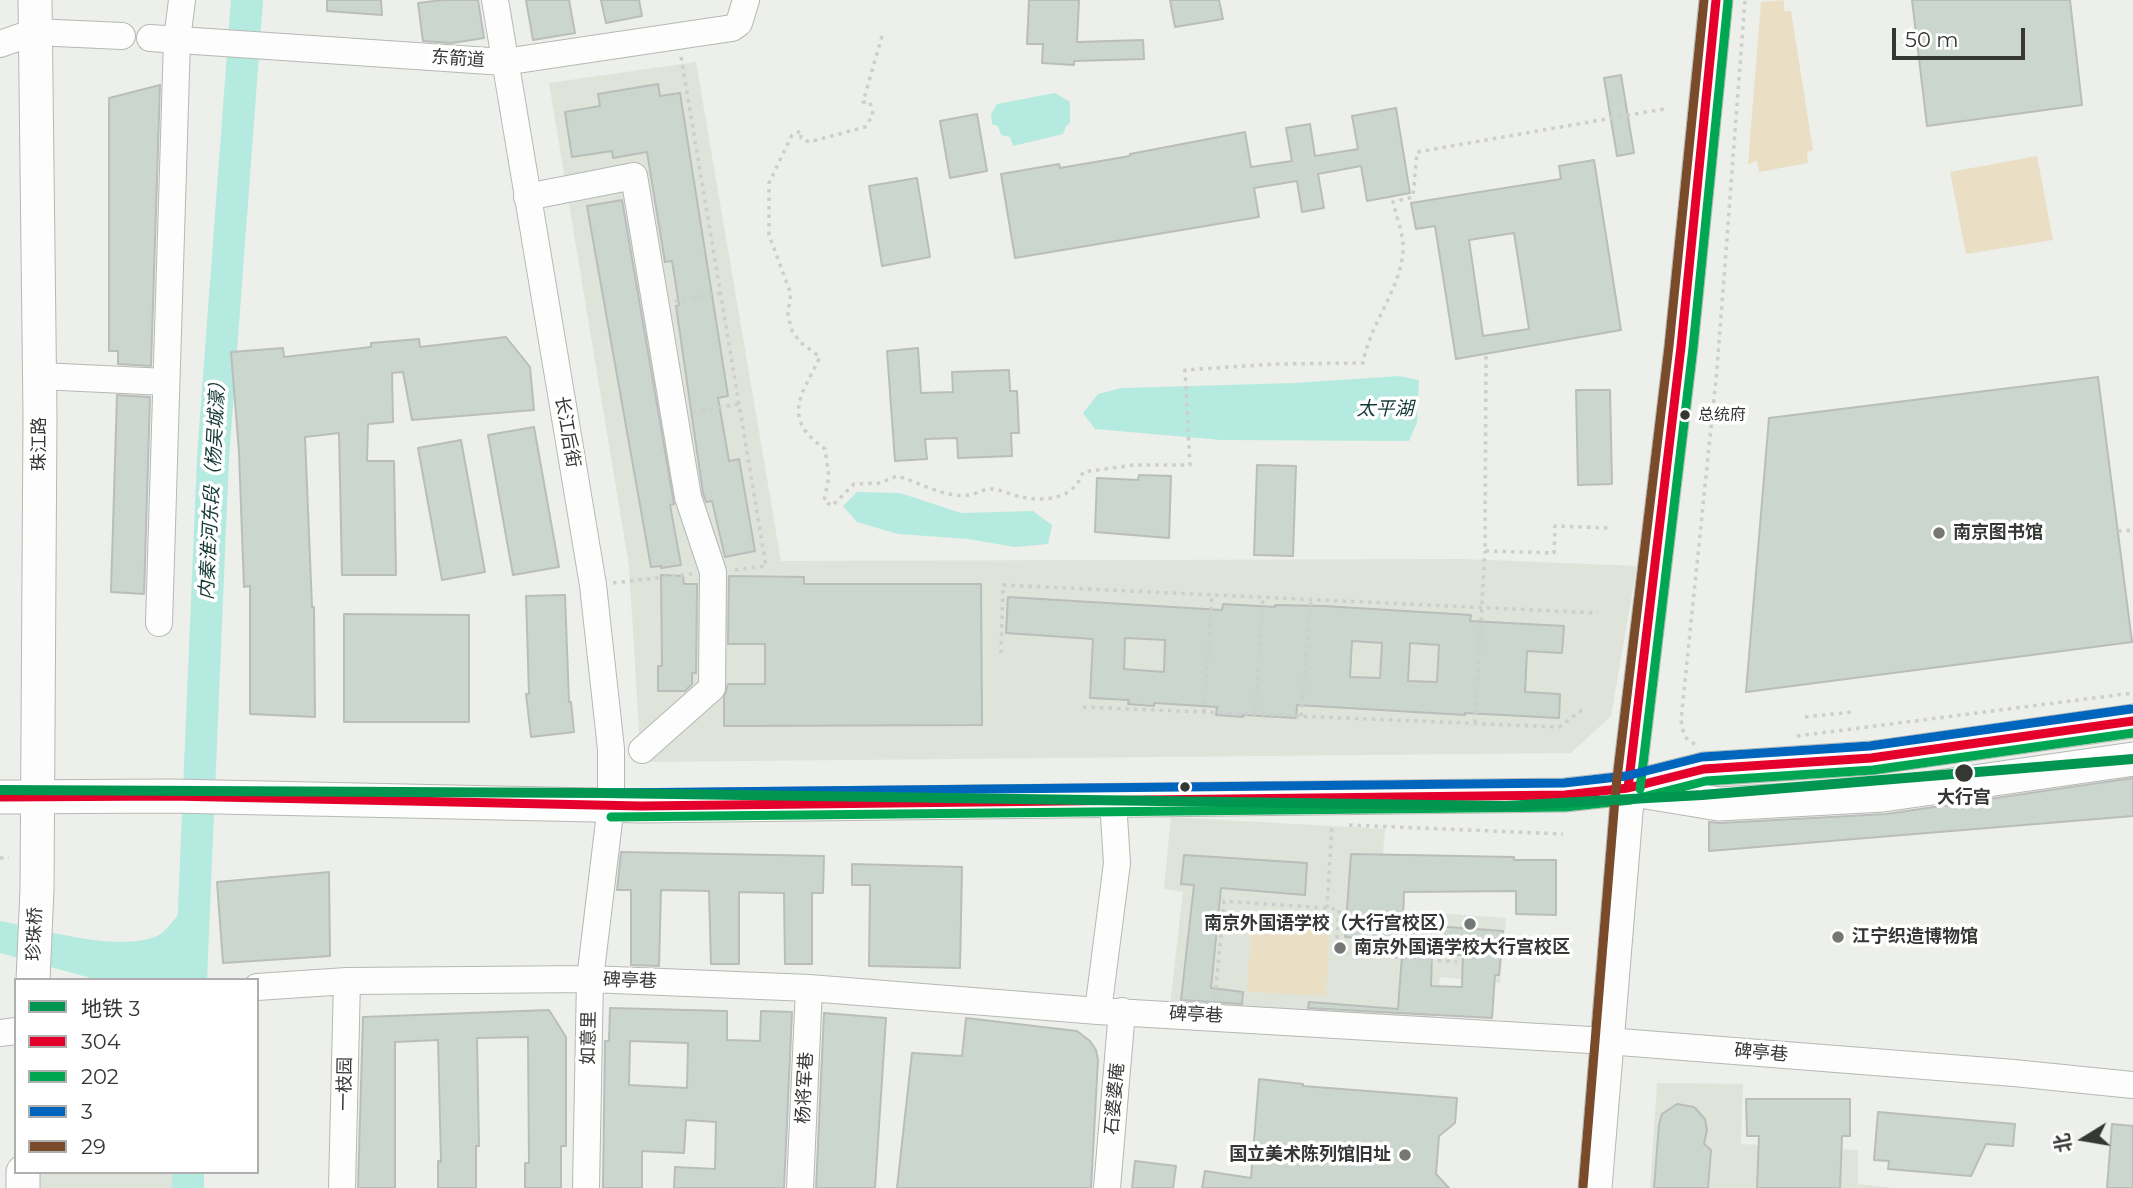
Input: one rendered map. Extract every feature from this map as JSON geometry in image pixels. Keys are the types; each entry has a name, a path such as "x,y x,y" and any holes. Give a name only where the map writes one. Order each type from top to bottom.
{"main road":[{"path":"1595,1188 1628,788 1681,347 1716,0"},
{"name":"珠江路","path":"35,16 40,376 37,889"},
{"path":"0,797 171,796 611,805 1565,795 1628,788 1704,769 1871,758 2133,721"},
{"path":"1628,788 1731,804 1882,795 2133,758"},
{"name":"珍珠桥","path":"33,978 37,889"}],"street":[{"path":"159,623 177,40 181,0"},
{"name":"长江后街","path":"495,0 593,585 611,749 611,805"},
{"name":"东箭道","path":"150,38 504,62 732,28 739,23 746,0"},
{"path":"0,44 35,16 122,36"},
{"path":"527,197 634,176 688,497 713,572 712,688 642,750"},
{"path":"40,376 166,382"},
{"name":"石婆婆庵","path":"1107,1188 1110,1011 1117,863 1113,801"},
{"name":"如意里","path":"586,1188 590,979 611,805"},
{"name":"碑亭巷","path":"259,987 347,981 590,979 809,988 1110,1011 1607,1041 2133,1085"},
{"name":"一枝园","path":"342,1188 347,981"},
{"name":"杨将军巷","path":"800,1188 809,988"}],"path":[{"path":"1704,745 1689,742 1683,733 1681,720 1717,369 1745,0"},
{"path":"882,36 863,102 870,102 873,115 865,127 809,142 801,138 801,131 792,135 769,183 769,235 791,294 788,313 791,328 800,342 820,357 798,401 798,411 799,420 810,438 825,449 829,477 824,501 832,506 854,484 880,483 897,476 922,483 941,494 967,496 991,489 1023,498 1049,498 1069,494 1079,485 1083,472 1134,465 1190,465 1185,370 1363,363 1366,345 1384,309 1398,271 1403,245 1393,202 1413,197 1417,152 1664,109"},
{"path":"593,585 766,566 678,38"},
{"path":"656,304 721,293"},
{"path":"1475,723 1485,551 1486,356"},
{"path":"674,415 739,404"},
{"path":"1485,551 1554,553 1555,526 1609,528"},
{"path":"2118,531 2133,530"},
{"path":"1001,653 1003,585 1598,613"},
{"path":"1204,712 1212,595"},
{"path":"1255,714 1263,597"},
{"path":"1301,716 1311,599"},
{"path":"1792,736 2133,693"},
{"path":"1083,707 1559,727 1586,707"},
{"path":"1805,717 1853,712"},
{"path":"1327,908 1332,824"},
{"path":"1346,825 1563,834"},
{"path":"0,858 9,858"},
{"path":"1213,1009 1224,901 1339,909 1336,952 1457,961"}],"shaded area":[{"path":"1784,0 1784,11 1791,11 1813,150 1807,152 1808,163 1759,172 1757,161 1748,164 1761,2"},
{"path":"696,62 781,561 1464,559 1637,566 1611,716 1571,753 641,762 629,566 549,83"},
{"path":"2037,156 2053,240 1966,254 1950,172"},
{"name":"南京外国语学校大行宫校区","path":"1171,817 1385,829 1378,909 1506,918 1500,983 1440,977 1434,1030 1169,1013 1183,892 1164,889"},
{"path":"1252,915 1330,920 1326,996 1247,992"},
{"path":"1657,1083 1743,1084 1741,1144 1858,1150 1858,1184 1894,1188 1650,1188"},
{"path":"23,1174 174,1174 174,1188 22,1188"}],"water":[{"path":"1055,93 1070,102 1070,123 1063,134 1013,146 1010,137 1001,135 998,126 992,124 991,114 997,104"},
{"name":"太平湖","path":"1399,376 1419,380 1417,422 1409,441 1221,440 1095,429 1083,413 1098,394 1122,388 1295,383"},
{"path":"857,492 900,493 961,513 1033,511 1052,525 1048,544 1015,547 968,539 898,534 857,522 843,506"},
{"path":"180,913 176,978 91,978 0,953 0,921 101,941 141,941 157,936"}],"building":[{"path":"327,0 381,0 382,15 327,11"},
{"path":"478,0 484,38 452,43 423,41 418,3"},
{"path":"526,0 569,0 575,33 533,40"},
{"path":"601,0 639,0 642,16 606,23"},
{"path":"1029,0 1079,0 1077,42 1143,40 1144,59 1074,61 1074,65 1042,63 1043,44 1027,44"},
{"path":"1170,0 1219,0 1223,19 1175,27"},
{"path":"1912,0 2070,0 2082,105 1927,126"},
{"path":"1621,75 1634,153 1617,156 1604,78"},
{"path":"658,84 660,96 680,93 728,396 718,398 729,461 739,459 755,551 725,557 712,501 706,502 703,493 672,261 665,262 647,152 613,158 612,151 572,157 565,112 600,106 598,94"},
{"path":"160,85 151,366 118,364 118,351 109,351 109,98"},
{"path":"1396,108 1410,193 1367,201 1361,166 1318,174 1324,208 1302,212 1297,181 1254,188 1259,217 1015,258 1001,174 1059,164 1060,168 1130,156 1245,132 1251,167 1292,161 1286,128 1310,124 1315,156 1358,149 1352,116"},
{"path":"977,114 987,171 950,178 940,121"},
{"path":"1594,160 1621,330 1456,359 1435,226 1416,229 1411,203 1561,179 1559,166","holes":["1514,233 1529,329 1483,336 1469,240"]},
{"path":"917,178 930,257 882,266 869,186"},
{"path":"622,200 674,504 670,505 681,565 661,568 651,567 587,206"},
{"path":"506,337 530,367 534,410 412,420 403,372 392,373 393,422 368,424 367,461 394,461 396,575 342,575 339,433 305,437 314,607 315,717 250,714 250,586 244,587 239,452 231,352 283,348 284,357 371,347 371,343 419,339 420,347"},
{"path":"918,348 921,393 953,392 952,372 1009,370 1010,391 1017,391 1019,433 1011,433 1012,456 958,458 957,438 925,439 927,459 895,461 887,351"},
{"name":"南京图书馆","path":"2098,377 2132,642 1746,692 1769,418"},
{"path":"1576,390 1610,390 1612,484 1578,485"},
{"path":"117,395 150,397 144,594 111,592"},
{"path":"534,427 559,567 513,575 488,435"},
{"path":"461,440 485,572 442,580 418,448"},
{"path":"1257,465 1296,466 1293,556 1254,555"},
{"path":"1139,475 1171,476 1169,538 1095,532 1097,478 1138,480"},
{"path":"661,575 683,576 684,584 697,584 696,673 692,673 692,684 685,691 658,691 658,666 662,666"},
{"path":"729,576 804,577 804,584 981,584 982,725 724,726 724,697 728,684 765,684 765,644 728,644"},
{"path":"565,595 569,702 574,732 531,737 526,694 529,694 526,596"},
{"path":"1008,597 1222,610 1223,604 1323,606 1471,615 1470,621 1564,626 1562,653 1527,651 1525,692 1560,694 1559,718 1297,705 1296,718 1243,717 1216,715 1217,707 1128,704 1129,700 1090,698 1093,639 1006,633","holes":["1125,638 1165,640 1164,672 1124,669","1352,641 1382,643 1380,678 1350,677","1410,643 1439,645 1437,682 1408,681"]},
{"path":"344,614 469,615 469,722 344,722"},
{"path":"2133,778 2133,816 1709,851 1709,822 1886,814"},
{"path":"621,852 824,856 823,893 812,893 812,964 785,964 784,893 739,892 739,964 711,964 709,891 661,890 659,966 631,965 631,890 617,890"},
{"path":"1351,854 1556,860 1556,915 1516,914 1516,891 1404,892 1403,918 1434,920 1434,926 1503,931 1499,975 1495,975 1492,1018 1308,1008 1309,1002 1398,1009 1403,942 1345,937","holes":["1432,954 1463,955 1462,987 1431,986"]},
{"path":"1184,855 1307,863 1305,895 1221,888 1211,988 1243,992 1242,1004 1181,1000 1194,885 1181,884"},
{"path":"852,864 962,867 960,968 869,966 870,885 852,885"},
{"path":"329,872 330,956 223,963 217,882"},
{"path":"610,1008 727,1011 727,1040 760,1041 761,1011 792,1012 784,1188 674,1188 675,1167 715,1169 716,1122 686,1120 684,1153 642,1151 642,1188 603,1188 605,1041 609,1041","holes":["630,1041 688,1043 687,1088 629,1085"]},
{"path":"549,1010 566,1037 566,1146 561,1146 561,1188 525,1188 525,1163 529,1163 528,1037 477,1038 479,1146 476,1146 476,1188 438,1188 438,1161 441,1162 438,1040 395,1042 395,1188 358,1188 363,1017"},
{"path":"824,1013 886,1018 875,1188 816,1188"},
{"path":"966,1018 1077,1031 1090,1041 1098,1060 1091,1188 897,1188 912,1053 962,1056"},
{"path":"1259,1079 1303,1086 1457,1098 1455,1123 1439,1136 1436,1174 1449,1188 1202,1188 1205,1171 1251,1178"},
{"path":"1746,1099 1850,1099 1850,1136 1842,1136 1840,1188 1757,1188 1759,1136 1747,1136"},
{"path":"1677,1104 1694,1107 1705,1119 1707,1130 1704,1144 1711,1150 1708,1188 1654,1188 1659,1124 1662,1114"},
{"path":"1878,1112 2015,1124 2013,1146 1986,1144 1971,1176 1888,1169 1889,1161 1874,1160"},
{"path":"2112,1124 2133,1126 2133,1188 2107,1188"},
{"path":"1135,1161 1176,1166 1173,1188 1132,1188"}],"waterway":[{"name":"内秦淮河东段（杨吴城濠）","path":"191,978 213,458 247,0"},
{"path":"188,1174 188,1188"}],"metro line":[{"name":"3","path":"0,790 603,793 1505,806 1702,795 2133,759"}],"transit line":[{"name":"29","path":"1583,1187 1616,787 1669,346 1704,0"},
{"name":"304","path":"1628,788 1681,347 1716,0"},
{"name":"202","path":"1640,789 1693,348 1728,1"},
{"name":"3","path":"611,793 1564,783 1626,776 1702,757 1870,746 2131,709"},
{"name":"304","path":"0,797 171,796 641,806 1565,795 1628,788 1704,769 1871,758 2133,721"},
{"name":"202","path":"611,817 1565,807 1631,800 1706,781 1873,770 2133,733"}],"place":[{"name":"总统府","path":"1685,415"},
{"name":"南京图书馆","path":"1939,533"},
{"name":"大行宫","path":"1964,773"},
{"name":"南京外国语学校（大行宫校区）","path":"1470,924"},
{"name":"江宁织造博物馆","path":"1838,937"},
{"name":"南京外国语学校大行宫校区","path":"1340,948"},
{"name":"国立美术陈列馆旧址","path":"1405,1155"}]}
